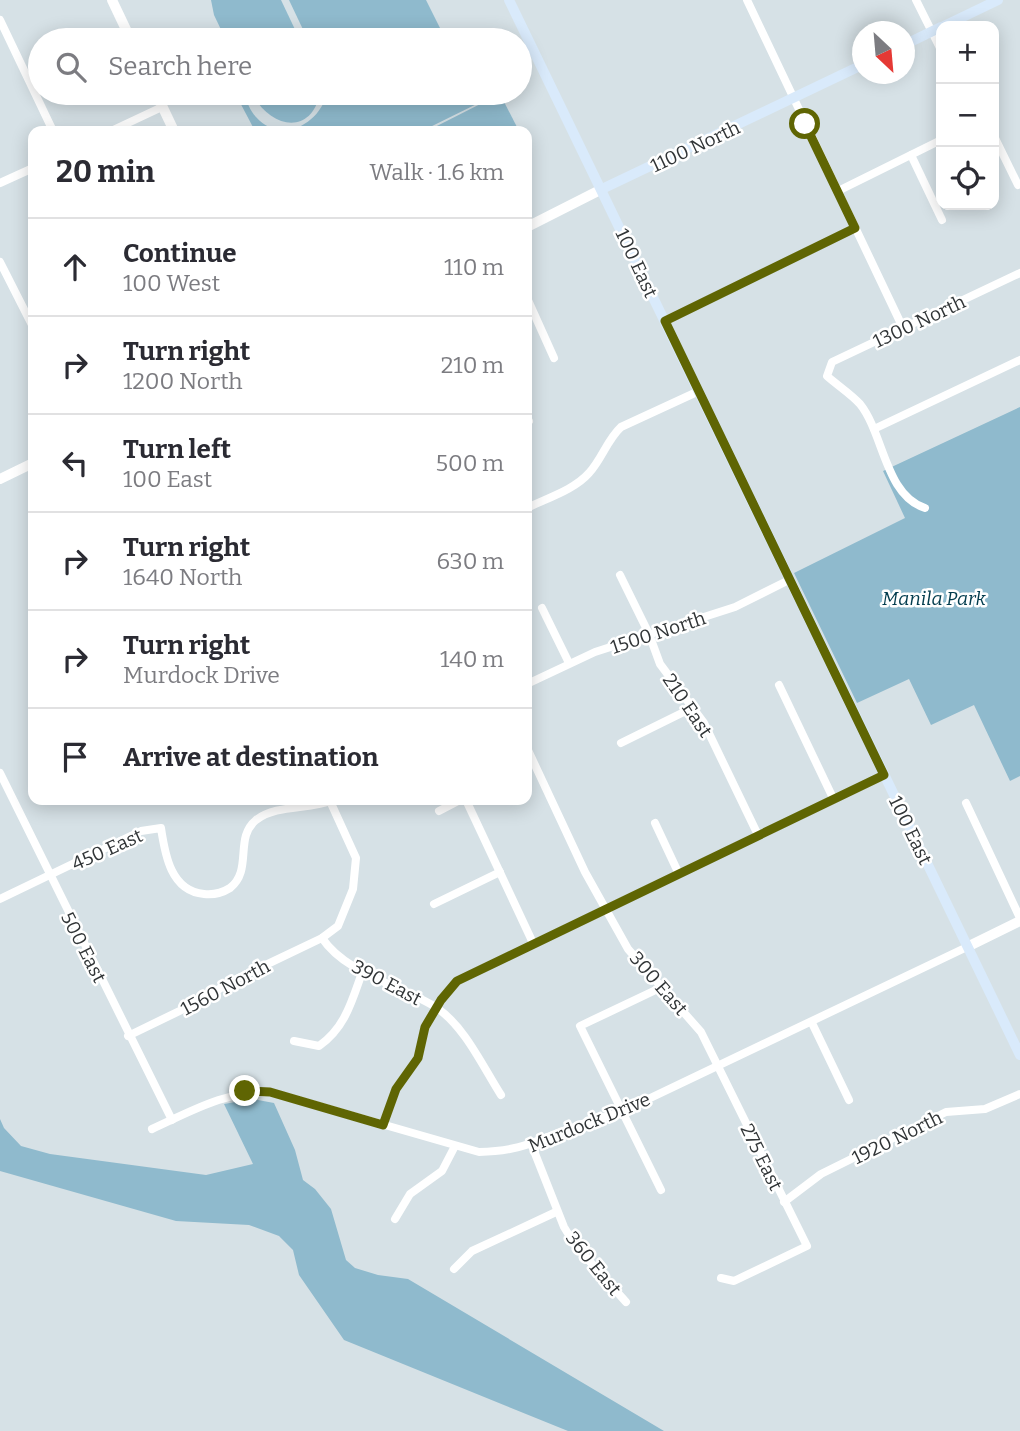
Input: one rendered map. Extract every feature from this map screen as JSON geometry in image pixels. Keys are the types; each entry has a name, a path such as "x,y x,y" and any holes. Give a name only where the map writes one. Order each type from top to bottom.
{"main road":[{"name":"100 East","path":"509,0 523,28"},
{"path":"955,21 998,0"},
{"path":"915,40 936,30"},
{"name":"100 East","path":"532,47 1020,1055"},
{"name":"1100 North","path":"602,189 852,70"}],"street":[{"path":"112,0 125,28"},
{"path":"747,0 903,328"},
{"path":"916,0 936,25"},
{"path":"0,20 28,79"},
{"path":"41,105 51,126"},
{"path":"122,126 162,107 172,126"},
{"path":"838,191 936,142"},
{"path":"999,146 1018,185"},
{"path":"911,155 942,220"},
{"path":"0,183 28,170"},
{"name":"1100 North","path":"532,224 602,189"},
{"path":"665,321 855,228"},
{"path":"0,262 28,317"},
{"name":"1300 North","path":"874,429 860,404 827,376 832,362 1020,273"},
{"path":"532,309 554,358"},
{"path":"925,508 914,505 901,489 874,429 1020,360"},
{"path":"532,506 579,482 591,472 612,436 621,427 699,391"},
{"path":"0,479 28,466"},
{"name":"210 East","path":"620,575 649,634 660,664 704,723 758,835"},
{"name":"1500 North","path":"532,682 569,663 735,607 789,580"},
{"path":"541,608 569,663"},
{"path":"779,685 834,797"},
{"path":"621,743 692,708"},
{"name":"300 East","path":"532,759 585,872 607,907 628,950 701,1032 718,1067"},
{"name":"500 East","path":"0,773 48,876 172,1120"},
{"path":"383,1125 396,1089 418,1058 425,1027 457,981 678,872 884,775"},
{"path":"966,803 1020,920 967,947"},
{"name":"450 East","path":"48,876 141,831 161,828 173,874 187,889 208,894 230,887 238,878 243,868 245,835 255,821 288,805"},
{"path":"322,938 338,926 347,909 356,873 356,858 333,805"},
{"path":"439,811 450,805"},
{"path":"468,805 533,943"},
{"path":"655,823 678,872"},
{"path":"434,904 500,872"},
{"path":"0,899 48,876"},
{"name":"390 East","path":"322,938 339,957 437,1008 459,1030 501,1095"},
{"name":"1560 North","path":"128,1036 198,1002 232,981 322,938"},
{"name":"Murdock Drive","path":"152,1129 219,1097 245,1091 270,1092 455,1146 479,1152 509,1152 621,1112 967,947"},
{"path":"294,1041 318,1046 331,1037 344,1023 363,970"},
{"path":"661,1190 580,1026 662,987"},
{"path":"812,1023 849,1100"},
{"name":"275 East","path":"718,1067 807,1246 734,1281 721,1278"},
{"name":"1920 North","path":"784,1202 821,1174 946,1112 985,1109 1020,1094"},
{"path":"395,1219 411,1194 442,1171 455,1146"},
{"name":"360 East","path":"532,1146 556,1212 575,1245 626,1302"},
{"path":"454,1269 472,1251 556,1212"}],"green space":[{"path":"211,0 281,0 294,28 220,28"},
{"path":"289,0 426,0 440,28 302,28"},
{"path":"241,105 248,105 254,115 269,126 252,126"},
{"path":"259,105 316,105 308,116 299,122 289,123 269,114"},
{"path":"322,105 475,105 432,126 300,126 308,122"},
{"path":"478,105 506,105 516,126 437,126"},
{"name":"Manila Park","path":"1020,407 1020,776 1010,781 974,705 931,725 909,679 857,703 794,573 905,518 883,471"},
{"path":"253,1099 274,1103 295,1150 303,1180 315,1189 331,1209 346,1260 355,1268 378,1275 408,1279 664,1431 568,1431 344,1340 299,1275 293,1250 279,1236 249,1225 176,1221 0,1171 0,1119 4,1128 21,1146 50,1154 206,1175 253,1164 224,1104"}],"route":[{"path":"245,1091 270,1092 383,1125 396,1089 418,1058 425,1027 441,1000 457,981 678,872 884,775 665,321 855,228 805,124"}]}
